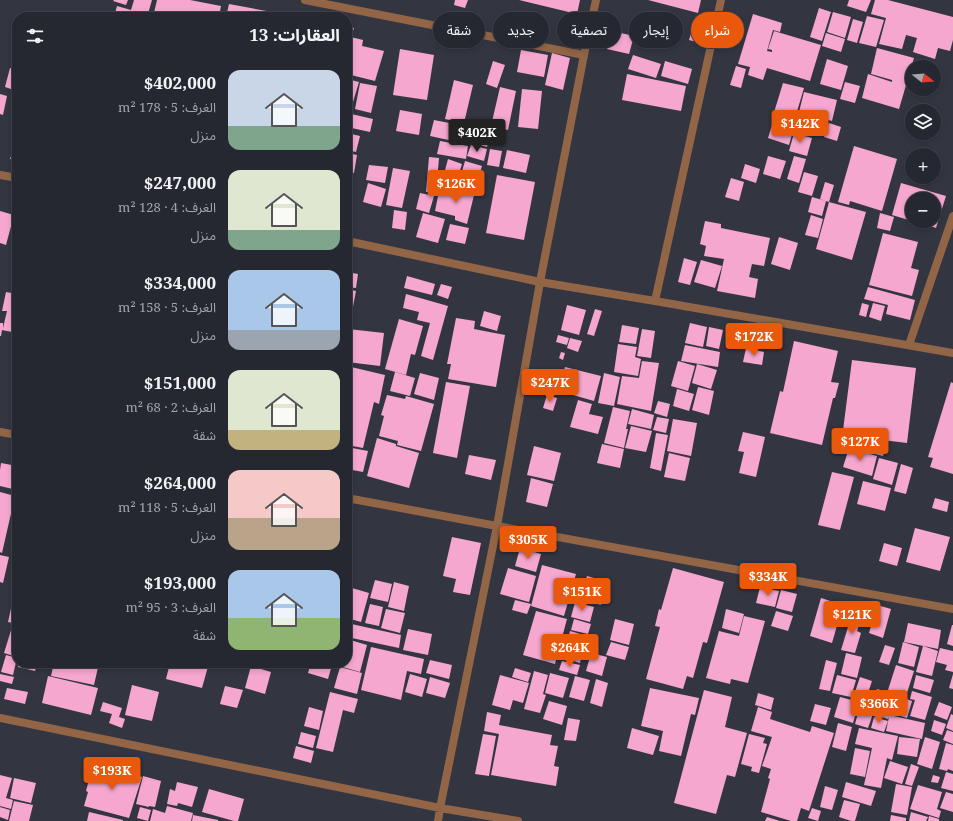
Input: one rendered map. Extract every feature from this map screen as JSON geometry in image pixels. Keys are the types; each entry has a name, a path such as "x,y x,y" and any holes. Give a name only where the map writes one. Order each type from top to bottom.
{"street":[{"path":"305,0 584,55"},
{"path":"438,821 497,526 540,282 596,0"},
{"path":"655,301 721,0"},
{"path":"0,175 12,177"},
{"path":"909,345 953,216"},
{"path":"352,242 540,282 953,353"},
{"path":"0,432 12,434"},
{"path":"352,499 953,609"},
{"path":"0,718 440,808 518,821"}],"building":[{"path":"128,0 126,5 113,1"},
{"path":"134,0 152,0 148,12 115,12 117,6 131,10"},
{"path":"157,0 190,0 221,6 220,12 154,12"},
{"path":"455,0 468,0 465,8 454,5"},
{"path":"519,0 580,0 577,12 569,12"},
{"path":"648,0 701,0 698,12"},
{"path":"849,0 871,0 866,12 847,6"},
{"path":"875,0 888,0 953,17 953,40 950,51 938,48 935,59 913,52 917,38 906,35 902,49 879,44 886,18 871,14"},
{"path":"229,4 272,12 227,12"},
{"path":"819,8 831,12 822,41 810,37"},
{"path":"833,12 851,17 845,38 827,32"},
{"path":"753,14 782,23 780,32 773,30 767,51 772,52 772,50 768,49 774,31 821,45 810,81 767,68 763,80 748,75 750,67 738,64"},
{"path":"867,16 884,20 876,47 859,43"},
{"path":"853,19 863,22 857,43 847,40"},
{"path":"621,33 629,35 629,48 631,48 629,54 607,49 621,48"},
{"path":"826,33 845,39 841,52 822,46"},
{"path":"352,37 363,40 362,46 384,51 375,81 352,75"},
{"path":"877,48 914,58 913,60 905,60 905,89 899,109 862,98 868,74 892,82 892,80 871,74"},
{"path":"400,49 434,55 427,100 393,95"},
{"path":"521,50 548,55 544,77 517,72"},
{"path":"552,53 570,58 563,90 545,85"},
{"path":"633,55 661,64 656,78 628,69"},
{"path":"827,59 848,66 841,90 820,84"},
{"path":"493,61 505,65 497,88 486,84"},
{"path":"665,61 692,69 688,84 661,76"},
{"path":"736,66 746,69 741,88 730,85"},
{"path":"10,68 12,69 12,89 5,87"},
{"path":"627,74 686,86 681,111 622,100"},
{"path":"352,80 359,82 352,105"},
{"path":"454,80 473,85 464,123 445,119"},
{"path":"845,82 860,86 855,103 840,99"},
{"path":"360,83 377,86 371,113 355,109"},
{"path":"783,83 804,88 793,125 772,119"},
{"path":"500,87 516,91 508,130 491,126"},
{"path":"522,89 542,91 538,129 518,127"},
{"path":"804,92 837,100 832,121 799,112"},
{"path":"0,94 7,96 3,115 0,114"},
{"path":"400,110 422,114 419,135 396,131"},
{"path":"352,114 373,119 370,132 352,128"},
{"path":"434,120 470,127 467,144 430,136"},
{"path":"773,122 794,128 789,145 768,138"},
{"path":"829,123 841,127 837,141 824,137"},
{"path":"473,124 492,129 487,147 468,142"},
{"path":"794,133 812,138 807,156 789,151"},
{"path":"352,134 360,136 356,152 352,151"},
{"path":"440,141 468,146 466,159 437,154"},
{"path":"471,145 487,149 484,161 467,156"},
{"path":"854,146 897,159 882,211 850,201 849,205 838,202"},
{"path":"490,149 502,151 499,167 487,165"},
{"path":"507,150 530,155 526,173 503,168"},
{"path":"352,154 357,155 354,173 352,172"},
{"path":"768,156 786,161 780,179 763,174"},
{"path":"794,156 806,159 799,183 787,179"},
{"path":"429,157 439,158 436,192 426,192"},
{"path":"448,159 462,164 453,194 440,189"},
{"path":"465,161 482,166 475,189 458,185"},
{"path":"745,164 760,169 756,183 741,178"},
{"path":"369,165 388,167 385,183 366,180"},
{"path":"393,168 410,171 402,208 386,205"},
{"path":"804,172 818,176 812,196 798,192"},
{"path":"497,175 535,182 524,240 486,233"},
{"path":"731,178 744,182 739,201 725,197"},
{"path":"825,182 834,185 829,202 820,199"},
{"path":"368,183 386,189 381,207 363,202"},
{"path":"901,183 932,192 905,192 905,219 892,215"},
{"path":"457,187 475,191 467,224 455,220 455,216 435,211 439,191 455,195"},
{"path":"420,193 434,196 429,213 416,209"},
{"path":"941,195 946,196 941,212"},
{"path":"812,197 826,201 822,216 808,212"},
{"path":"829,202 866,212 852,260 816,249"},
{"path":"394,210 407,212 405,230 392,228"},
{"path":"0,211 12,214 12,222 6,245 0,243"},
{"path":"423,213 445,219 438,243 416,237"},
{"path":"880,213 894,217 890,231 877,228"},
{"path":"811,215 823,219 818,238 805,235"},
{"path":"705,221 721,224 721,228 770,238 764,266 752,264 749,277 758,279 755,298 717,291 724,259 704,256 706,246 700,244"},
{"path":"450,224 469,228 465,244 446,240"},
{"path":"883,233 918,242 911,268 919,270 912,296 869,285"},
{"path":"779,237 798,243 790,270 771,264"},
{"path":"684,258 697,262 690,285 678,282"},
{"path":"701,260 722,266 715,288 694,282"},
{"path":"352,273 358,274 356,288 352,288"},
{"path":"407,276 435,284 432,295 404,288"},
{"path":"441,284 452,287 448,299 437,295"},
{"path":"868,287 915,300 910,320 886,314 888,305 864,299"},
{"path":"352,290 356,291 352,312"},
{"path":"6,292 12,293 12,332 2,330 0,336 0,323 3,323 3,328 7,311 2,311"},
{"path":"406,294 448,306 433,360 421,356 430,323 417,320 419,312 403,308"},
{"path":"862,303 869,305 866,317 859,315"},
{"path":"873,303 885,306 881,321 869,317"},
{"path":"567,305 586,310 579,335 561,330"},
{"path":"595,309 602,311 594,336 587,334"},
{"path":"484,311 501,316 497,331 480,326"},
{"path":"456,318 475,321 474,329 505,335 496,387 448,379 451,364 447,364"},
{"path":"399,319 423,326 415,355 411,354 406,375 385,369"},
{"path":"690,323 707,327 703,347 685,343"},
{"path":"622,325 639,328 636,344 619,342"},
{"path":"709,327 723,330 719,349 706,346"},
{"path":"352,329 384,333 380,366 352,363"},
{"path":"642,329 655,331 651,358 637,356"},
{"path":"558,335 569,338 567,345 556,342"},
{"path":"570,338 582,341 578,352 567,348"},
{"path":"794,341 838,351 831,382 839,383 835,398 833,398 822,445 770,433 780,391 783,392"},
{"path":"618,344 637,347 635,357 641,359 638,376 614,372"},
{"path":"685,345 720,352 718,367 681,361"},
{"path":"746,348 764,352 762,365 743,362"},
{"path":"561,352 565,353 563,360 559,358"},
{"path":"852,360 916,368 907,443 866,438 865,449 841,446"},
{"path":"642,361 659,363 651,411 617,404 622,376 639,378"},
{"path":"678,361 695,366 688,391 671,386"},
{"path":"697,364 717,370 711,389 692,383"},
{"path":"352,367 385,375 379,404 374,402 363,448 352,446"},
{"path":"565,367 601,376 594,401 559,391"},
{"path":"395,372 415,378 410,396 390,391"},
{"path":"420,373 439,378 434,400 414,394"},
{"path":"604,373 620,377 614,406 598,403"},
{"path":"446,382 470,386 457,458 433,453"},
{"path":"951,382 953,383 953,474 930,467 933,458 928,457"},
{"path":"698,387 714,391 709,415 692,410"},
{"path":"677,389 694,394 689,411 673,406"},
{"path":"387,395 405,399 406,396 434,404 421,451 397,445 398,441 379,436 384,416 381,415"},
{"path":"547,395 557,398 553,411 543,408"},
{"path":"578,400 592,404 589,414 603,417 598,434 570,427"},
{"path":"658,401 670,404 667,417 654,413"},
{"path":"613,407 630,411 624,448 604,443"},
{"path":"632,409 654,415 651,429 628,424"},
{"path":"657,417 669,419 666,433 653,430"},
{"path":"673,419 697,423 691,456 667,451"},
{"path":"631,426 652,431 646,452 625,448"},
{"path":"743,432 765,437 756,477 739,473 744,452 738,451"},
{"path":"656,433 668,435 661,471 650,468"},
{"path":"377,438 419,453 409,488 367,476"},
{"path":"870,439 886,443 883,456 867,452"},
{"path":"602,444 624,449 620,468 597,463"},
{"path":"534,446 561,453 554,481 527,475"},
{"path":"352,448 368,451 363,472 352,470"},
{"path":"849,448 877,456 872,476 843,467"},
{"path":"669,453 690,458 685,481 664,477"},
{"path":"469,455 496,460 491,480 465,474"},
{"path":"879,458 898,463 892,485 873,479"},
{"path":"1,463 12,465 12,489 0,486"},
{"path":"901,464 913,468 906,494 894,491"},
{"path":"832,472 854,477 840,530 818,525"},
{"path":"531,478 553,484 547,507 526,502"},
{"path":"863,481 891,488 885,511 857,504"},
{"path":"0,492 12,495 12,509 2,553 0,552"},
{"path":"935,498 949,502 947,512 932,508"},
{"path":"915,528 950,537 940,571 906,562"},
{"path":"452,537 481,543 470,595 453,592 456,579 443,576"},
{"path":"884,543 902,548 897,566 879,561"},
{"path":"520,548 541,554 536,572 515,566"},
{"path":"0,555 9,557 3,583 0,582"},
{"path":"542,565 576,574 564,616 531,606"},
{"path":"508,568 536,576 529,602 500,594"},
{"path":"673,568 724,582 707,643 703,642 693,678 687,676 683,689 646,679 660,627 655,626 659,609 661,610"},
{"path":"587,576 608,582 601,605 580,599"},
{"path":"375,580 392,584 388,602 370,598"},
{"path":"394,582 409,586 404,611 388,607"},
{"path":"760,587 779,591 775,607 756,603"},
{"path":"352,588 369,593 361,622 352,619"},
{"path":"781,590 797,594 792,612 776,608"},
{"path":"821,598 843,605 832,643 810,636"},
{"path":"515,600 531,604 527,614 512,610"},
{"path":"575,602 594,607 590,622 571,617"},
{"path":"12,604 12,623 8,622"},
{"path":"370,604 383,607 379,626 365,623"},
{"path":"877,605 891,609 883,638 869,633"},
{"path":"386,609 405,613 400,633 381,628"},
{"path":"726,609 744,614 739,633 722,628"},
{"path":"536,611 567,619 555,664 523,655"},
{"path":"776,611 793,616 788,631 771,626"},
{"path":"852,614 862,617 857,631 861,633 855,653 841,650"},
{"path":"744,616 765,621 748,683 731,679 730,684 706,678 719,631 739,636"},
{"path":"574,619 591,624 588,634 571,630"},
{"path":"615,619 634,624 629,645 610,640"},
{"path":"908,623 941,630 938,649 904,642"},
{"path":"352,624 401,635 399,648 352,638"},
{"path":"953,625 953,646 947,644"},
{"path":"12,627 12,655 4,653"},
{"path":"408,629 432,634 428,655 403,650"},
{"path":"570,631 587,636 580,663 563,658"},
{"path":"352,640 367,645 360,672 346,668 352,668"},
{"path":"611,642 629,647 625,660 606,655"},
{"path":"903,642 919,647 914,667 898,663"},
{"path":"885,645 895,648 889,665 879,662"},
{"path":"923,646 938,651 932,676 916,672"},
{"path":"371,647 424,659 421,674 407,671 401,700 361,690"},
{"path":"940,648 953,651 953,672 945,670 947,665 936,662"},
{"path":"591,653 607,657 602,676 586,671"},
{"path":"846,653 862,657 857,678 841,674"},
{"path":"6,655 12,657 12,668 15,668 13,675 1,672"},
{"path":"430,660 452,665 449,679 426,673"},
{"path":"826,660 837,663 830,691 819,689"},
{"path":"562,661 580,665 577,675 559,670"},
{"path":"896,665 914,671 906,696 888,690"},
{"path":"22,668 36,668 35,671"},
{"path":"53,668 98,668 94,685 51,676"},
{"path":"169,668 208,668 202,688 166,679"},
{"path":"250,668 258,668 271,672 265,694 245,688"},
{"path":"310,668 331,668 328,679 308,673"},
{"path":"340,668 362,673 357,694 334,688"},
{"path":"515,668 531,673 528,682 512,677"},
{"path":"534,671 548,675 543,694 546,695 540,713 524,709"},
{"path":"550,673 569,678 563,698 545,693"},
{"path":"0,674 14,677 12,684 0,681"},
{"path":"410,674 427,679 422,697 405,692"},
{"path":"953,674 953,689 949,688"},
{"path":"500,675 529,683 523,703 513,700 510,710 492,705"},
{"path":"837,675 856,680 851,697 832,693"},
{"path":"916,675 934,680 930,693 913,688"},
{"path":"48,676 98,688 91,715 42,703"},
{"path":"575,676 590,680 584,701 569,697"},
{"path":"430,677 450,683 445,698 426,693"},
{"path":"860,677 872,681 866,699 854,695"},
{"path":"596,679 608,683 602,707 590,703"},
{"path":"132,685 159,692 152,721 125,715"},
{"path":"225,686 243,690 237,708 220,704"},
{"path":"7,688 28,692 25,704 4,699"},
{"path":"650,688 699,698 695,715 691,714 681,756 659,751 663,731 641,726"},
{"path":"877,689 892,693 889,705 874,701"},
{"path":"704,690 732,697 725,727 747,733 735,777 727,775 716,814 674,803"},
{"path":"912,691 932,697 925,720 910,716 915,700 910,699"},
{"path":"330,692 358,699 354,713 343,710 333,752 316,748"},
{"path":"758,693 774,698 771,710 755,705"},
{"path":"896,695 912,701 907,718 891,713"},
{"path":"840,697 859,702 853,723 834,717"},
{"path":"549,701 567,706 562,725 543,719"},
{"path":"103,702 122,708 119,717 125,719 122,728 109,723 112,714 100,711"},
{"path":"939,702 952,707 947,720 934,715"},
{"path":"815,704 831,708 826,725 810,721"},
{"path":"878,704 891,708 889,715 925,723 922,739 886,731 889,717 888,719 875,715"},
{"path":"860,706 874,711 868,728 855,724"},
{"path":"309,707 323,711 319,730 304,726"},
{"path":"758,707 772,712 770,719 810,732 812,726 834,733 809,811 801,808 797,821 791,821 761,812 770,779 768,778 771,769 762,766 772,737 751,731"},
{"path":"487,712 501,715 499,725 552,735 550,745 558,746 554,766 559,767 556,786 491,775 499,734 484,731"},
{"path":"951,714 953,715 953,731 946,728"},
{"path":"874,717 888,721 884,732 871,728"},
{"path":"568,718 580,720 576,741 564,740"},
{"path":"934,720 946,724 942,735 931,731"},
{"path":"838,723 852,727 846,751 832,747"},
{"path":"632,728 659,736 653,755 627,748"},
{"path":"859,728 898,736 892,760 887,758 881,788 864,785 872,748 855,744"},
{"path":"947,730 953,732 953,744 943,740"},
{"path":"301,732 316,736 313,748 298,744"},
{"path":"483,734 496,736 489,776 475,774"},
{"path":"749,734 765,738 763,743 767,744 759,773 751,771 752,767 741,764"},
{"path":"899,737 920,739 917,757 897,754"},
{"path":"925,737 940,742 932,769 917,764"},
{"path":"946,743 953,745 953,771 948,769 947,771 939,769"},
{"path":"296,746 314,751 311,763 293,758"},
{"path":"855,748 870,751 865,777 850,774"},
{"path":"890,761 908,767 902,784 884,778"},
{"path":"96,764 142,777 129,818 84,806 91,772 93,773"},
{"path":"911,764 919,767 912,786 905,784"},
{"path":"946,772 953,774 953,791 941,788"},
{"path":"0,775 12,778 6,798 13,800 11,809 0,806"},
{"path":"933,775 940,777 938,783 931,782"},
{"path":"143,776 161,781 155,807 136,804"},
{"path":"14,778 36,783 31,803 10,798"},
{"path":"177,782 198,787 192,807 178,803 177,806 167,804 170,789 175,791"},
{"path":"846,782 876,791 871,806 842,797"},
{"path":"896,784 912,787 907,815 891,812"},
{"path":"918,785 942,792 937,809 941,811 939,818 910,809"},
{"path":"825,786 838,790 832,810 820,807"},
{"path":"209,789 244,799 238,821 202,812"},
{"path":"946,792 953,794 953,812 940,808"},
{"path":"844,800 860,804 855,821 839,817"},
{"path":"14,801 33,805 29,821 9,821"},
{"path":"167,806 193,813 191,821 150,821 153,809 165,813"},
{"path":"0,807 10,810 8,820 0,817"},
{"path":"140,807 151,810 148,821 137,818"},
{"path":"812,808 821,811 818,821 808,818"},
{"path":"89,812 123,820 123,821 87,821"},
{"path":"911,812 928,817 926,821 909,821"},
{"path":"193,815 218,820 218,821 192,821"},
{"path":"891,815 906,818 906,821 890,821"},
{"path":"929,816 939,819 939,821 928,821"},
{"path":"767,817 780,821 765,821"}]}
